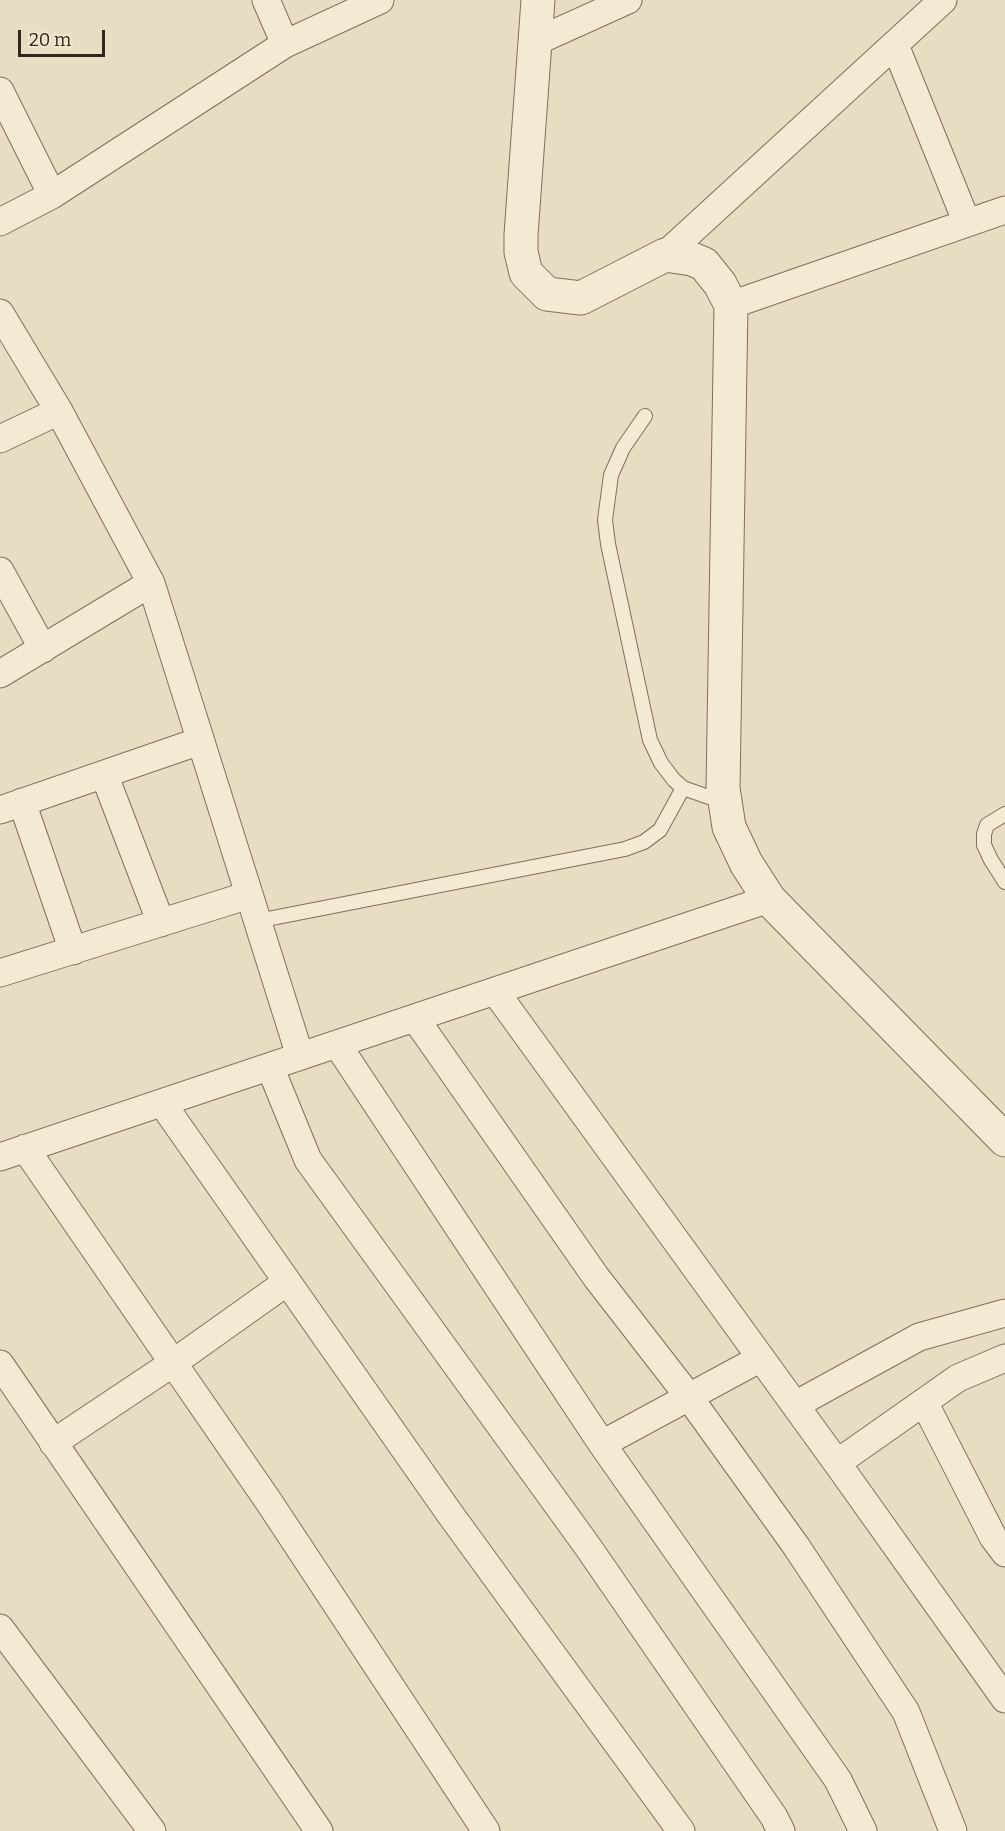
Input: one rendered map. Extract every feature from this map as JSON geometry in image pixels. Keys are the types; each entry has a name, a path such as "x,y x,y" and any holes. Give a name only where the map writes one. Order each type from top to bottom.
{"street":[{"path":"266,0 285,44"},
{"path":"537,0 521,252 526,273 547,294 581,298 665,255 943,0"},
{"path":"535,42 628,0"},
{"path":"0,222 52,195 285,44 377,1"},
{"path":"895,45 967,223"},
{"path":"0,91 52,195"},
{"path":"731,305 1005,210"},
{"path":"665,255 692,259 704,264 720,284 731,305 723,788 729,827 746,863 769,899 1005,1140"},
{"path":"0,313 59,411 151,583 300,1056"},
{"path":"0,439 59,411"},
{"path":"0,571 43,649"},
{"path":"0,674 151,583"},
{"path":"73,951 11,806 200,741"},
{"path":"104,774 161,923"},
{"path":"0,973 249,895"},
{"path":"0,1157 769,899"},
{"path":"495,991 1005,1699"},
{"path":"415,1018 596,1277 689,1397 796,1546 906,1712 953,1831"},
{"path":"337,1044 602,1444 838,1780 863,1831"},
{"path":"270,1067 308,1161 588,1547 774,1817 781,1831"},
{"path":"162,1103 450,1514 681,1831"},
{"path":"25,1148 269,1502 486,1831"},
{"path":"53,1443 173,1363 287,1282"},
{"path":"795,1405 919,1337 1005,1312"},
{"path":"602,1444 760,1358"},
{"path":"837,1463 958,1378 1005,1358"},
{"path":"0,1364 319,1831"},
{"path":"924,1402 993,1537 1005,1553"},
{"path":"0,1628 148,1830"}],"lane":[{"path":"645,416 623,447 611,475 605,520 608,544 650,740 661,763 683,788 726,803"},
{"path":"257,921 625,849 644,842 660,830 683,788"},
{"path":"1005,814 987,825 984,834 984,845 1005,882"}]}
